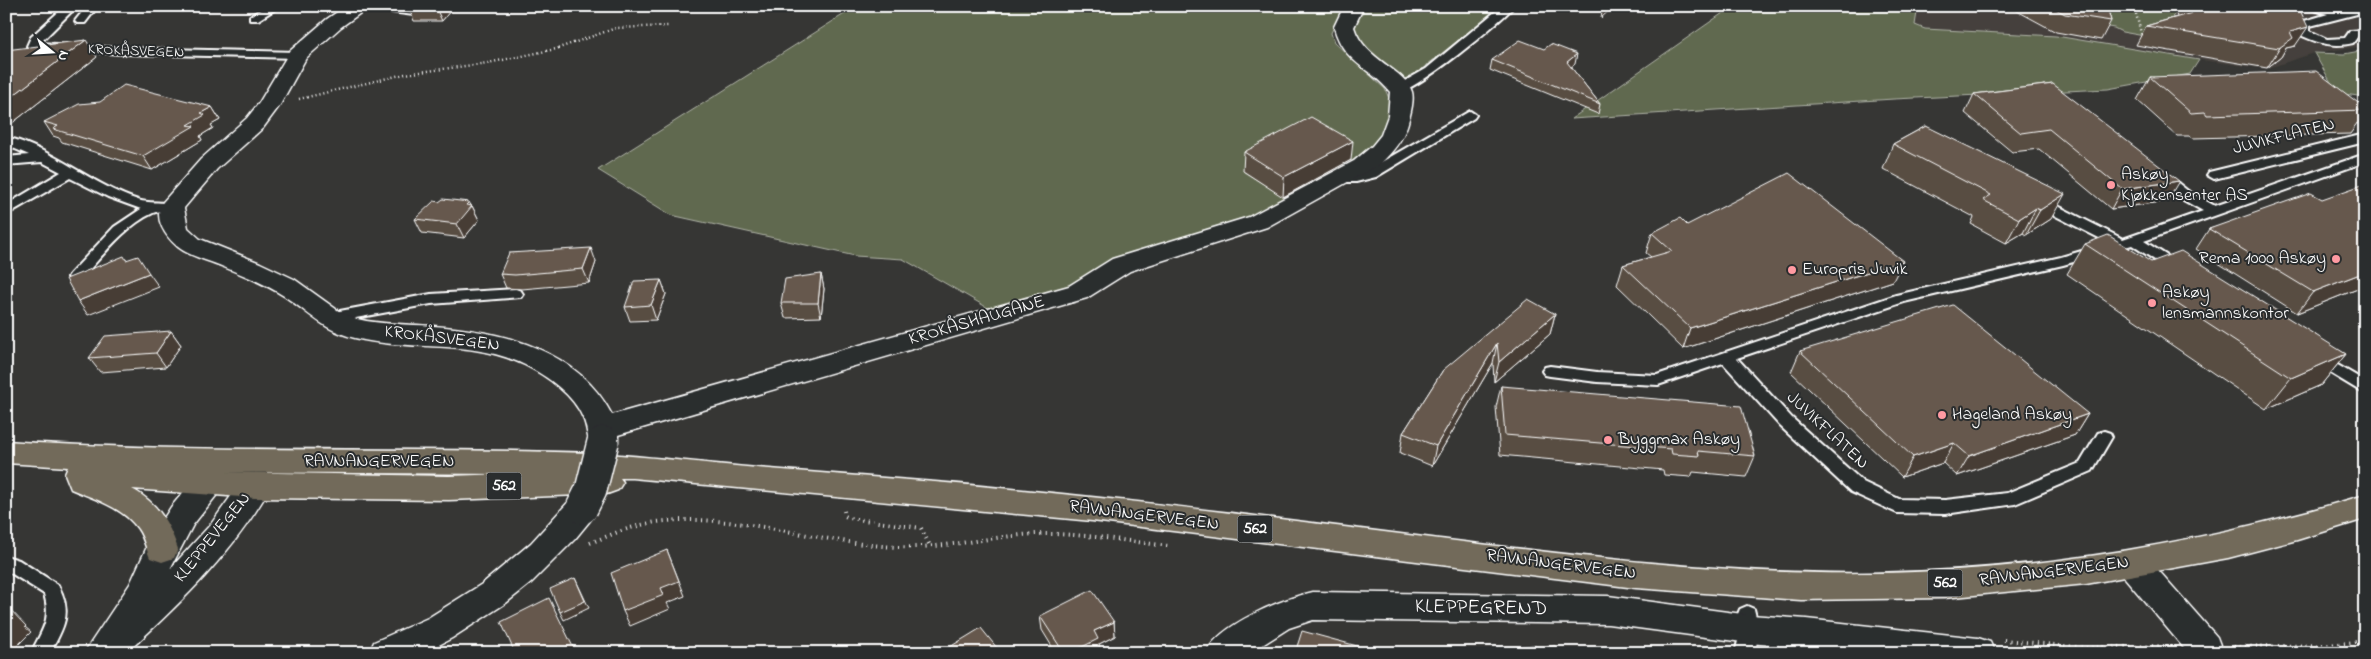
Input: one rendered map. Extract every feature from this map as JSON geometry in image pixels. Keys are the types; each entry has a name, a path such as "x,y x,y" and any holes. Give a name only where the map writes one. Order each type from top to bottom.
{"main road":[{"name":"RAVNANGERVEGEN","path":"6,452 252,474 450,488 614,481 752,479 1059,505 1602,571 1757,584 1830,586 1937,584 2010,579 2132,563 2221,547 2323,521 2365,507"},
{"name":"RAVNANGERVEGEN","path":"6,470 208,484 252,474"},
{"path":"65,473 127,499 149,517 158,534 162,549"}],"street":[{"path":"161,208 255,123 269,105 297,55 334,23 360,6"},
{"path":"1354,6 1344,27 1348,42 1364,59 1400,89"},
{"name":"KROKÅSHAUGANE","path":"603,436 1078,292 1107,272 1121,265 1258,222 1374,158 1391,140 1399,115 1400,89"},
{"name":"KROKÅSVEGEN","path":"161,208 178,235 191,245 286,285 329,318 362,330 460,338 496,343 528,353 562,374 583,393 594,409 603,436"},
{"path":"397,650 440,629 521,571 551,546 582,508 591,490 603,436"},
{"name":"KLEPPEVEGEN","path":"101,653 166,596 198,561 224,530 252,474"},
{"name":"KLEPPEVEGEN","path":"101,653 144,591 162,549 182,516 208,484"},
{"path":"2132,563 2206,650"},
{"name":"KLEPPEGREND","path":"1223,653 1277,616 1296,609 1313,606 1608,610 1747,632 1806,633 1986,646"}],"lane":[{"name":"KROKÅSVEGEN","path":"81,21 93,6"},
{"path":"254,18 276,6"},
{"path":"369,6 421,12"},
{"path":"1400,89 1430,71 1509,6"},
{"path":"2306,6 2342,14"},
{"name":"KROKÅSVEGEN","path":"72,8 35,39 33,46 55,49 260,56 297,55"},
{"path":"2342,14 2339,22 2360,33 2349,41 2326,42 2304,33 2305,24 2342,14 2365,9"},
{"name":"KROKÅSVEGEN","path":"30,57 135,58 226,63 253,59 260,56"},
{"name":"KROKÅSHAUGANE","path":"1337,178 1356,178 1370,174 1470,115"},
{"name":"JUVIKFLATEN","path":"2214,175 2365,138"},
{"path":"6,141 69,174 161,208"},
{"path":"2296,155 2326,171"},
{"path":"6,161 41,158"},
{"path":"1550,371 1597,377 1658,380 1901,298 2063,261 2128,242 2365,158"},
{"path":"2146,164 2183,194 2214,211"},
{"path":"6,211 69,174"},
{"path":"2028,196 2128,242 2191,277"},
{"path":"75,277 120,230 161,208"},
{"name":"KROKÅSVEGEN","path":"329,318 431,299 516,294"},
{"path":"2307,352 2365,388"},
{"name":"JUVIKFLATEN","path":"1726,356 1786,422 1857,487 1898,506 1945,507 2009,499 2086,467 2104,437"},
{"path":"6,563 13,565 52,590 58,609 54,628 40,653"}],"path":[{"path":"2134,6 2143,40"},
{"path":"269,105 334,92 405,74 488,64 556,49 616,28 669,26"},
{"path":"845,486 845,516 916,526 921,528 930,546"},
{"path":"586,546 600,538 644,523 696,519 751,525 872,545 930,546 1044,534 1178,547"},
{"path":"1986,646 2085,648 2159,645 2206,650 2365,641"}],"shaded area":[{"path":"1918,6 2327,6 2361,20 2365,26 2365,46 2314,53 2266,69 2150,53 2056,36 1925,29 1915,25"}],"green space":[{"path":"857,6 1343,6 1331,33 1334,42 1385,89 1395,112 1382,139 1352,161 1310,136 1244,172 1286,198 1228,230 1076,287 995,312 903,259 855,256 671,215 598,170"},
{"path":"1362,6 1502,6 1404,83 1366,57 1351,21"},
{"path":"1733,6 1918,6 1915,25 1925,29 2056,36 2199,60 2190,74 2108,89 1894,99 1571,119"},
{"path":"2091,6 2242,6 2183,7 2172,17 2214,40 2150,37 2122,32 2114,28 2067,20"},
{"path":"2365,50 2365,97 2337,93 2314,53 2344,54"}],"building":[{"path":"411,6 438,6 436,8 409,8"},
{"path":"2050,6 2107,6 2111,21 2065,14"},
{"path":"2190,6 2298,6 2308,27 2290,32 2293,38 2279,48 2146,26 2192,13"},
{"path":"86,40 6,101 6,50"},
{"path":"1520,40 1544,49 1551,44 1577,54 1567,62 1600,104 1492,60"},
{"path":"2316,71 2365,108 2365,110 2207,115 2205,112 2191,113 2150,77"},
{"path":"2053,84 2179,181 2122,189 2049,129 2021,133 1974,94"},
{"path":"124,85 212,107 201,113 205,115 188,125 194,126 143,156 53,129 58,126 44,122 79,104 100,102"},
{"path":"1311,117 1353,141 1284,177 1244,152"},
{"path":"1926,126 2065,194 2040,210 2036,208 2019,219 1983,200 1991,195 1893,144"},
{"path":"1789,173 1903,261 1690,328 1623,265 1672,251 1652,233 1680,218 1687,225"},
{"path":"2365,184 2365,272 2313,292 2209,229 2311,193 2322,199"},
{"path":"443,199 469,202 466,205 472,206 457,224 415,219 434,201 439,202"},
{"path":"2108,235 2151,262 2181,251 2346,354 2291,378 2085,244"},
{"path":"591,248 583,269 515,275 500,274 509,253"},
{"path":"124,256 126,260 138,256 149,273 78,301 66,279"},
{"path":"821,274 818,303 781,303 785,279"},
{"path":"661,280 651,305 625,307 634,281"},
{"path":"1528,299 1555,314 1499,362 1497,343 1436,446 1403,433 1443,370"},
{"path":"1953,305 2088,414 1969,456 1954,443 1913,457 1800,351"},
{"path":"171,331 156,353 89,358 105,336"},
{"path":"1501,386 1741,406 1755,456 1698,451 1699,456 1672,454 1671,449 1505,435"},
{"path":"667,550 679,581 661,588 664,595 623,611 611,573"},
{"path":"575,578 585,601 560,612 550,589"},
{"path":"1092,590 1114,622 1094,631 1098,639 1070,653 1064,653 1040,616"},
{"path":"549,598 576,653 532,653 531,651 528,653 515,653 501,622"},
{"path":"981,628 1001,653 940,653"},
{"path":"1302,631 1383,653 1295,653"},
{"path":"1533,645 1539,648 1555,646 1558,653 1489,653 1500,649"},
{"path":"426,647 429,653 415,653"}],"place":[{"name":"Askøy Kjøkkensenter AS","path":"2111,185"},
{"name":"Rema 1000 Askøy","path":"2336,259"},
{"name":"Europris Juvik","path":"1792,270"},
{"name":"Askøy lensmannskontor","path":"2152,303"},
{"name":"Hageland Askøy","path":"1942,415"},
{"name":"Byggmax Askøy","path":"1608,440"}]}
